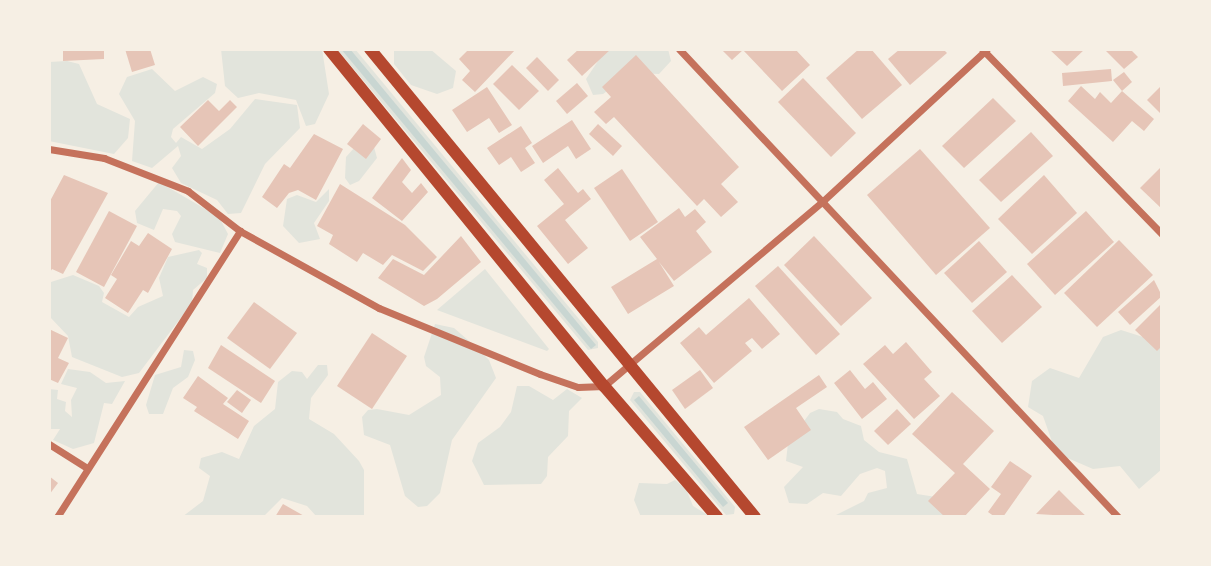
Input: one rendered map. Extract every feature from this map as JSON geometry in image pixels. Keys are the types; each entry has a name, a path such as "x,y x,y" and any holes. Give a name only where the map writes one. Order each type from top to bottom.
{"main road":[{"path":"329,49 604,386 717,517"},
{"path":"370,49 755,517"}],"street":[{"path":"679,49 824,200 1118,517"},
{"path":"49,149 104,159 176,186 240,231 379,308 540,374 579,387 604,386 824,200 984,50 1162,234"},
{"path":"57,517 240,231"},
{"path":"49,444 87,468"}],"shaded area":[{"path":"221,49 322,49 329,94 315,124 306,126 296,100 259,93 238,98 225,86"},
{"path":"337,49 355,49 598,342 598,348 588,350"},
{"path":"341,49 350,49 596,345 591,349"},
{"path":"394,49 430,49 456,71 453,88 437,94 411,85 394,64"},
{"path":"606,49 668,49 671,61 659,74 633,73 603,94 593,95 586,79"},
{"path":"67,61 79,64 97,104 130,119 128,138 114,154 49,141 49,62"},
{"path":"152,69 175,91 203,77 217,84 215,93 173,129 171,137 176,143 181,137 202,149 230,129 255,99 297,105 300,128 265,164 241,213 228,214 217,200 181,183 172,168 181,156 178,146 152,168 132,161 135,121 119,94 127,77"},
{"path":"355,147 374,147 377,158 359,181 350,185 345,178 346,157"},
{"path":"159,182 219,217 228,234 220,253 175,242 172,234 181,216 177,211 163,209 154,230 137,223 135,211"},
{"path":"329,189 329,201 314,223 320,239 299,243 283,226 287,199 297,195 316,202"},
{"path":"199,250 202,253 197,264 207,268 207,278 193,290 192,303 139,373 122,377 72,357 68,336 50,317 51,282 73,275 99,286 104,293 102,302 129,317 138,307 163,296 159,278 168,257"},
{"path":"485,269 549,349 547,351 437,310"},
{"path":"435,324 454,328 476,347 489,360 496,378 452,440 440,493 427,506 418,507 405,496 390,445 364,435 362,417 368,410 377,409 409,415 441,395 440,377 426,366 424,357"},
{"path":"1121,330 1162,343 1162,469 1139,489 1120,466 1093,469 1056,453 1043,416 1028,407 1032,381 1050,368 1079,378 1103,337"},
{"path":"184,350 193,351 195,360 188,377 173,388 163,414 149,414 146,405 155,375 181,367"},
{"path":"318,365 327,365 328,375 311,398 309,419 334,434 359,461 364,470 364,516 317,517 307,506 282,498 263,517 182,517 203,501 210,476 199,468 201,458 222,452 239,459 254,426 275,409 278,382 292,371 302,372 307,379"},
{"path":"68,369 90,372 106,383 125,381 112,404 104,403 94,443 73,449 53,440 60,429 49,429 49,389 58,390 57,399 66,402 65,411 72,417 71,400 77,388 61,384"},
{"path":"517,386 529,386 553,400 567,389 582,398 569,411 568,436 548,457 547,476 541,484 484,485 472,461 478,443 500,427 511,412"},
{"path":"634,392 640,392 735,507 734,514 726,515 630,400"},
{"path":"639,396 728,503 723,507 634,400"},
{"path":"819,409 837,412 843,419 861,426 864,440 879,452 907,459 917,494 936,497 948,517 832,517 864,501 868,493 887,488 885,471 877,468 860,474 841,496 823,493 807,504 789,503 784,487 803,467 786,461 788,443 810,413"},
{"path":"675,480 686,489 693,506 711,517 641,517 634,500 639,483 667,484"}],"building":[{"path":"63,49 104,49 104,59 63,61"},
{"path":"125,49 150,49 155,65 132,72"},
{"path":"469,49 516,49 475,92 462,80 470,71 459,59"},
{"path":"579,49 611,49 582,76 567,60"},
{"path":"721,49 795,49 810,65 782,91 743,50 732,60"},
{"path":"859,49 871,49 902,85 862,119 826,78"},
{"path":"900,49 943,49 947,53 910,85 888,59"},
{"path":"1049,49 1085,49 1067,66"},
{"path":"1104,49 1130,49 1138,57 1124,69"},
{"path":"636,55 739,167 721,184 738,202 721,217 704,199 697,206 614,117 606,124 594,112 611,97 602,87"},
{"path":"537,57 559,80 548,91 526,68"},
{"path":"512,65 539,91 519,110 493,84"},
{"path":"1111,69 1112,81 1063,86 1062,73"},
{"path":"1124,72 1132,82 1122,91 1113,80"},
{"path":"803,78 856,133 831,157 778,102"},
{"path":"577,83 588,96 567,114 556,101"},
{"path":"1162,85 1162,115 1147,100"},
{"path":"1081,86 1095,99 1100,92 1111,103 1122,91 1154,119 1144,131 1132,121 1113,142 1068,101"},
{"path":"487,87 512,125 499,133 489,118 467,132 452,110"},
{"path":"993,98 1016,121 964,168 942,146"},
{"path":"208,100 219,111 230,100 237,107 198,146 180,127"},
{"path":"572,120 591,149 576,159 568,146 543,163 532,146"},
{"path":"363,124 381,139 366,159 347,144"},
{"path":"598,124 622,146 613,156 589,134"},
{"path":"521,126 532,143 525,148 535,163 521,172 511,157 499,165 487,148"},
{"path":"1031,132 1053,156 1001,202 979,180"},
{"path":"314,134 343,149 316,200 298,190 289,193 277,208 262,197 284,164 290,168"},
{"path":"920,149 990,228 936,275 867,195"},
{"path":"402,158 411,170 402,182 412,193 421,183 428,192 402,221 372,198"},
{"path":"1162,166 1162,209 1140,188"},
{"path":"558,168 578,193 583,189 591,199 565,220 588,248 568,264 537,226 564,204 544,180"},
{"path":"622,169 658,222 630,241 594,188"},
{"path":"64,175 108,193 63,274 52,269 49,274 49,203"},
{"path":"1044,175 1077,213 1032,254 998,219"},
{"path":"340,184 405,225 437,257 423,271 392,255 383,265 363,253 357,262 329,244 333,235 317,226"},
{"path":"679,208 685,217 695,209 706,222 696,231 712,252 674,281 659,262 674,286 628,314 611,287 657,259 640,237"},
{"path":"109,211 137,226 104,287 76,272"},
{"path":"1086,211 1114,242 1055,295 1027,264"},
{"path":"148,233 172,249 148,293 143,290 128,313 105,298 117,279 111,275 131,241 139,246"},
{"path":"461,236 481,262 437,299 424,306 378,278 393,259 424,275"},
{"path":"814,236 872,298 841,326 784,265"},
{"path":"1119,240 1153,275 1097,327 1064,293"},
{"path":"979,241 1007,272 972,303 944,273"},
{"path":"778,266 840,334 816,355 755,286"},
{"path":"1012,275 1042,307 1002,343 972,311"},
{"path":"1154,280 1162,296 1130,325 1118,312"},
{"path":"749,298 780,334 762,349 752,338 745,343 752,351 714,383 680,343 699,327 706,335"},
{"path":"254,302 297,333 270,369 227,338"},
{"path":"1162,303 1162,346 1157,351 1135,330"},
{"path":"49,329 68,338 58,358 69,363 58,383 49,379"},
{"path":"372,333 407,356 372,409 337,386"},
{"path":"906,342 932,372 924,379 940,396 914,419 863,364 885,345 893,354"},
{"path":"221,345 275,381 261,403 208,368"},
{"path":"700,370 713,388 685,409 672,390"},
{"path":"850,370 865,389 873,382 887,399 862,419 834,383"},
{"path":"819,375 827,387 796,408 811,430 768,460 744,427"},
{"path":"198,376 228,398 223,404 249,421 238,439 194,411 197,407 183,398"},
{"path":"237,390 251,400 242,413 227,402"},
{"path":"952,392 994,431 963,464 990,489 964,517 945,517 928,501 955,473 912,434"},
{"path":"897,409 911,424 888,445 874,431"},
{"path":"1010,461 1032,476 1003,517 995,517 988,512 1001,494 991,487"},
{"path":"49,476 58,483 49,495"},
{"path":"1059,490 1074,505 1087,517 1036,514"},
{"path":"283,504 306,517 275,517"}]}
